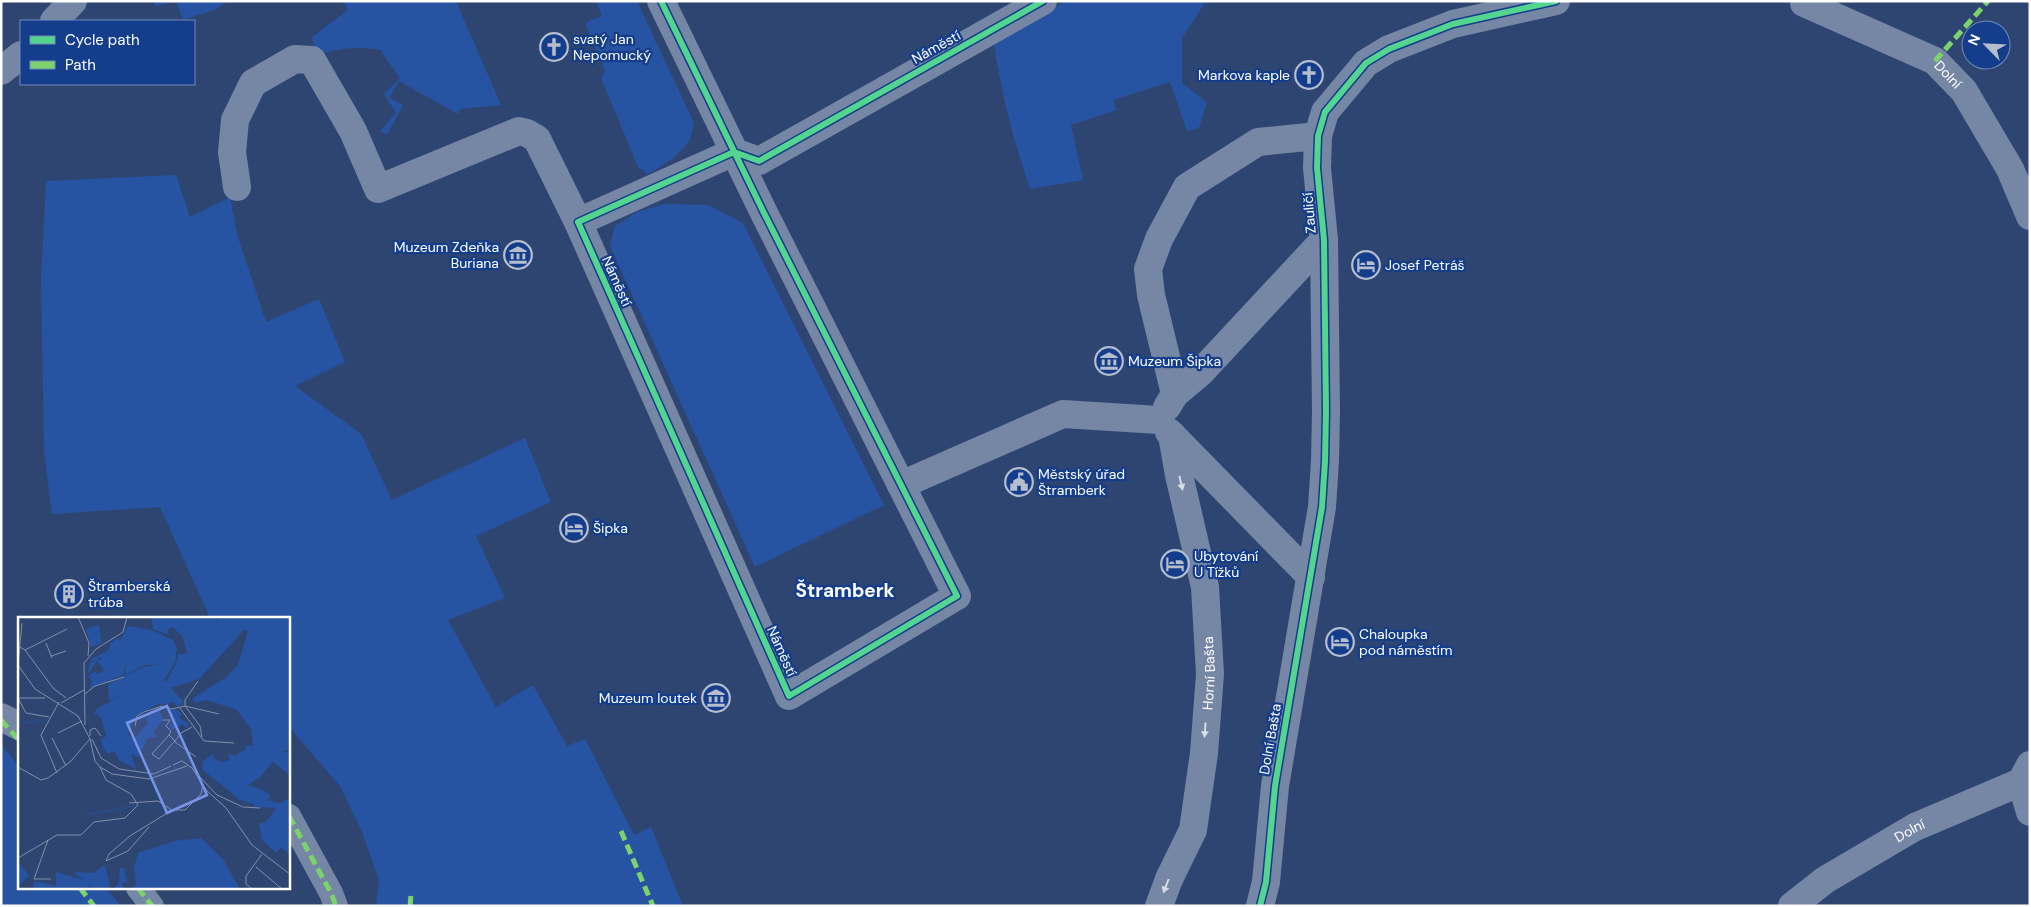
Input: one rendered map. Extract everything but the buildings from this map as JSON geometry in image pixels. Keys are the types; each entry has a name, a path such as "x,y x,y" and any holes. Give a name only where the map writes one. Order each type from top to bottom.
{"street":[{"path":"55,20 73,1"},
{"name":"Náměstí","path":"578,222 789,696 957,596 734,152 661,1"},
{"name":"Náměstí","path":"734,152 759,161 1043,1"},
{"name":"Zauličí","path":"1311,577 1322,508 1325,461 1324,240 1317,168 1318,136 1326,112 1366,63 1389,49 1453,24 1556,1"},
{"name":"Dolní","path":"1804,1 1804,3 1935,61 1964,91 2010,169 2030,216"},
{"path":"1,71 20,56"},
{"path":"238,187 232,152 235,120 253,83 295,59 312,60 353,131 378,189 519,130 537,139 578,222 734,152"},
{"path":"1176,394 1151,295 1148,268 1159,239 1187,187 1258,142 1318,136"},
{"name":"Zauličí","path":"1165,428 1176,394 1201,372 1324,240"},
{"path":"901,484 1063,414 1165,428 1311,577"},
{"name":"Horní Bašta","path":"1159,906 1169,879 1193,830 1204,753 1210,674 1204,587 1179,475 1165,428"},
{"name":"Dolní Bašta","path":"1260,906 1266,882 1275,786 1311,577"},
{"path":"1,719 18,726"},
{"path":"1,719 18,739"},
{"path":"2025,774 2030,812"},
{"name":"Dolní","path":"1792,906 1825,880 1915,827 2025,774"},
{"path":"290,818 331,893 336,906"},
{"path":"140,890 152,906"}],"shaded area":[{"path":"155,1 229,1 214,10 183,20 176,2 155,6"},
{"path":"343,1 456,1 501,105 460,109 458,114 399,81 389,98 403,105 387,135 380,131 396,113 384,94 400,78 380,50 348,48 317,56 312,37 348,10"},
{"path":"596,1 637,1 694,123 690,139 683,149 665,164 647,174 638,167 601,78 605,71 585,23 602,16"},
{"path":"1065,1 1206,1 1182,38 1182,83 1207,102 1199,128 1187,131 1170,82 1113,100 1116,110 1071,125 1083,180 1030,189 1009,118 994,45"},
{"path":"176,175 190,217 230,197 237,234 266,322 319,299 345,362 295,386 361,434 392,500 525,438 551,502 476,536 505,598 448,620 496,707 533,685 567,746 585,739 634,835 651,827 683,906 376,906 378,877 362,832 340,786 290,728 290,617 210,617 160,507 52,514 44,451 41,279 46,181"},
{"path":"665,204 708,205 743,223 884,505 755,567 610,246 615,226 637,212"},
{"path":"1,745 18,765 18,890 108,890 121,906 1,906"}],"marked path":[{"path":"1935,61 1988,1"},
{"path":"1,720 18,739"},
{"path":"290,818 331,893 336,906"},
{"path":"621,831 653,906"},
{"path":"82,890 94,906"},
{"path":"140,890 152,906"},
{"path":"410,906 411,895"}],"cycle path":[{"path":"661,1 763,211 957,596 789,696 578,222 734,152 759,161 1043,1"},
{"path":"1260,906 1266,882 1275,786 1322,507 1326,411 1324,240 1317,168 1318,136 1325,112 1366,63 1389,49 1453,24 1556,1"}],"place":[{"name":"svatý Jan Nepomucký","path":"554,47"},
{"name":"Markova kaple","path":"1309,75"},
{"name":"Muzeum Zdeňka Buriana","path":"518,255"},
{"name":"Josef Petráš","path":"1366,265"},
{"name":"Muzeum Šipka","path":"1109,361"},
{"name":"Městský úřad Štramberk","path":"1019,482"},
{"name":"Šipka","path":"574,528"},
{"name":"Ubytování U Tížků","path":"1175,564"},
{"name":"Štramberská trúba","path":"69,594"},
{"name":"Chaloupka pod náměstím","path":"1340,642"},
{"name":"Muzeum loutek","path":"716,698"}],"district":[{"name":"Štramberk","path":"845,590"}]}
